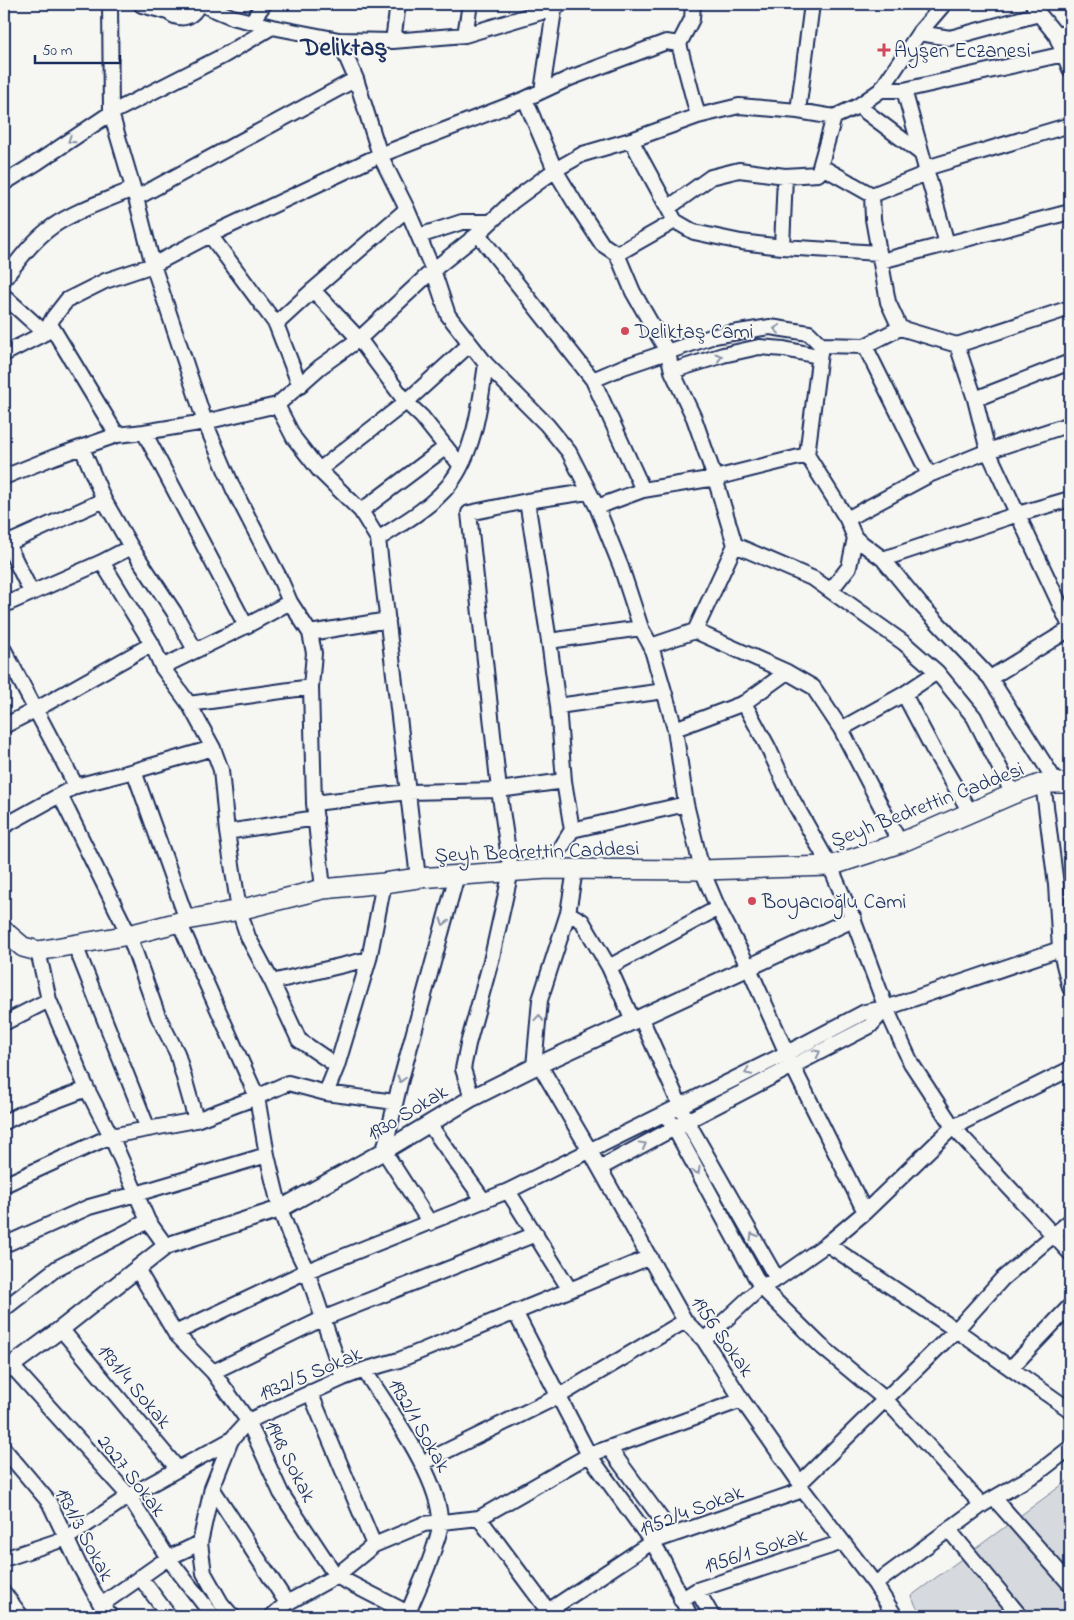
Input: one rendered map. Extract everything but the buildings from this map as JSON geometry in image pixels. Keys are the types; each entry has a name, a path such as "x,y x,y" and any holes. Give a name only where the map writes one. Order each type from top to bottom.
{"main road":[{"name":"Şeyh Bedrettin Caddesi","path":"38,951 129,934 323,889 418,878 548,869 702,870 830,866 900,843 1013,794 1056,783"},
{"path":"6,936 24,947 38,951"}],"street":[{"path":"110,4 111,113 135,193 153,265 205,422 233,488 281,580 290,602 310,633 314,653 312,687 314,803 323,889"},
{"path":"142,4 166,7 177,16 193,10 339,40 393,41 465,35 557,5 542,91"},
{"path":"201,4 232,17"},
{"path":"252,21 264,4"},
{"path":"393,41 398,4"},
{"path":"465,35 470,4"},
{"path":"693,4 692,19 678,44 698,116"},
{"path":"798,111 812,4"},
{"path":"4,477 54,456 117,435 205,422 277,406 320,368 359,339 433,270 478,234 513,202 555,170 582,154 631,140 698,116 739,106 798,111 834,117 858,106 882,90 920,34 944,4"},
{"path":"920,34 950,38 1036,9 1056,36 1070,69"},
{"path":"4,183 111,113 223,56 272,27"},
{"path":"1056,36 1070,32"},
{"path":"339,40 356,79 380,154 407,209 433,270 448,315 486,364 547,425 569,452 597,507 621,567 642,628 651,646 676,729 686,804 702,870 718,908 748,966 790,1059 865,1212"},
{"path":"4,354 48,328 68,300 105,281 153,265 210,235 380,154 525,99 570,78 666,42 678,44"},
{"path":"882,90 904,90 1064,54"},
{"path":"4,279 32,245 68,216 135,193 356,79"},
{"path":"904,90 947,244"},
{"path":"525,99 555,170 602,244 617,254 633,292 668,353 672,371 694,418 715,478 735,545 695,631"},
{"path":"858,106 922,154"},
{"path":"818,174 834,117"},
{"path":"872,195 927,171 1070,125"},
{"path":"631,140 674,221 694,232 741,242 880,257 947,244 1070,212"},
{"path":"668,208 711,177 739,170 785,176 818,174 824,168 872,195"},
{"path":"782,246 785,176"},
{"path":"872,195 873,219 888,302 900,328"},
{"path":"276,324 407,209"},
{"path":"617,254 674,221"},
{"path":"418,236 462,222 490,222"},
{"path":"478,234 593,380 643,490"},
{"path":"210,235 276,324 300,386"},
{"path":"313,290 359,339 406,402 422,417 461,466"},
{"path":"4,296 48,328 117,435"},
{"path":"672,371 723,355 759,347 784,350 819,350 865,346 900,328 957,345 1070,308"},
{"path":"593,380 623,367 714,336 770,327 809,333 819,350 807,456 847,519 855,538 883,559 920,604 990,678 1056,783 1056,885 1060,948 1070,988"},
{"path":"318,470 406,402 470,344"},
{"path":"957,345 975,399 988,451 1070,628 990,678"},
{"path":"865,346 929,475"},
{"path":"975,399 1070,362"},
{"path":"378,539 420,513 448,486 461,466 481,402 486,364"},
{"path":"277,406 294,438 318,470 361,511 378,539 418,878"},
{"path":"847,519 929,475 988,451 1070,424"},
{"path":"144,432 246,626"},
{"path":"361,511 446,447"},
{"path":"82,448 104,500 131,547 174,612 195,650"},
{"path":"597,507 643,490 715,478 807,456"},
{"path":"472,1098 463,1069 492,957 511,871 499,790 469,513 526,501 588,492"},
{"path":"883,559 1018,514 1070,499"},
{"path":"30,592 5,542 104,500"},
{"path":"526,501 550,641 564,781 572,830 548,869"},
{"path":"831,590 849,567 855,538"},
{"path":"735,545 814,579 904,644 937,672 974,717 1013,794"},
{"path":"4,605 102,562 131,547"},
{"path":"102,562 152,644 162,666 190,704 213,748 221,770 239,910 248,937 272,982 299,1040 337,1066"},
{"path":"162,666 246,626 290,602"},
{"path":"310,633 388,620"},
{"path":"550,641 642,628"},
{"path":"651,646 695,631 787,672 813,687 841,729 900,843"},
{"path":"4,726 36,710 152,644"},
{"path":"4,650 76,786"},
{"path":"676,729 744,703 787,672"},
{"path":"841,729 904,694 937,672"},
{"path":"190,704 312,687"},
{"path":"558,706 664,691"},
{"path":"904,694 933,749 970,812"},
{"path":"744,703 768,747 792,799 830,866 853,918 886,1008 911,1063 953,1128 1070,1253"},
{"path":"4,826 76,786 213,748"},
{"path":"134,771 183,921 257,1097 280,1209 290,1236 307,1271 343,1378"},
{"path":"314,803 408,792 499,790 564,781"},
{"path":"60,794 129,934 158,1016 177,1053 196,1120"},
{"path":"572,830 686,804"},
{"path":"228,832 316,818"},
{"path":"537,1065 540,1000 568,913 575,870"},
{"path":"430,1223 384,1151 395,1102 457,875"},
{"path":"326,1092 337,1066 369,959 384,883"},
{"path":"1056,885 1070,884"},
{"path":"609,967 718,908"},
{"path":"568,913 582,921 609,967 687,1121 777,1278"},
{"name":"1930 Sokak","path":"8,1368 61,1329 166,1246 280,1209 384,1151 472,1098 537,1065 853,918"},
{"path":"75,945 148,1129"},
{"path":"175,1333 307,1271 508,1191 680,1106 870,1026 886,1008 1060,948"},
{"path":"38,951 49,1000 87,1089 112,1136 148,1221 166,1246"},
{"path":"272,982 369,959"},
{"path":"4,1023 49,1000"},
{"path":"600,1168 687,1121 790,1059"},
{"name":"1956 Sokak","path":"537,1065 590,1150 685,1321 704,1340 742,1400 802,1486 875,1584 895,1616"},
{"path":"704,1340 761,1287 827,1244 865,1212 953,1128 1070,1069"},
{"path":"4,1185 112,1136 196,1120 288,1083 326,1092 395,1102"},
{"path":"4,1122 87,1089"},
{"path":"666,1113 761,1287 821,1346 886,1400 982,1505"},
{"path":"429,1124 484,1201"},
{"path":"4,1245 89,1207 268,1155"},
{"path":"508,1191 570,1290"},
{"path":"4,1309 58,1268 148,1221"},
{"path":"802,1486 956,1330 1002,1279 1070,1221"},
{"path":"213,1372 322,1319 536,1234"},
{"path":"827,1244 1069,1407"},
{"name":"1932/5 Sokak","path":"4,1559 67,1538 129,1496 231,1440 248,1421 310,1392 364,1370 399,1360 650,1257"},
{"name":"1948 Sokak","path":"138,1269 175,1333 213,1372 248,1421 281,1493 336,1576"},
{"path":"1011,1368 1070,1306"},
{"path":"515,1312 589,1455 652,1542 664,1562 690,1616"},
{"path":"422,1463 559,1396 685,1321"},
{"name":"1931/4 Sokak","path":"61,1329 178,1469"},
{"name":"2027 Sokak","path":"8,1368 129,1496 168,1558 213,1616"},
{"name":"1932/1 Sokak","path":"364,1370 422,1463 440,1512 440,1524 429,1566 408,1615"},
{"path":"310,1392 374,1545"},
{"path":"272,1616 287,1603 336,1576 374,1545 424,1524 440,1524 478,1518 589,1455 742,1400"},
{"path":"231,1440 212,1488 200,1543 204,1573 221,1603 232,1616"},
{"path":"609,1448 673,1535"},
{"path":"875,1584 982,1505 1039,1472 1070,1448"},
{"name":"1931/3 Sokak","path":"4,1449 49,1502 79,1565 101,1605 111,1616"},
{"name":"1952/4 Sokak","path":"548,1615 652,1542 802,1486"},
{"path":"212,1488 287,1603"},
{"path":"994,1498 1070,1584"},
{"path":"478,1518 548,1615"},
{"path":"948,1530 1020,1616"},
{"name":"1956/1 Sokak","path":"681,1600 697,1590 843,1542"},
{"path":"101,1605 168,1558 200,1543"},
{"path":"336,1576 408,1615"},
{"path":"140,1577 169,1616"},
{"path":"697,1590 712,1616"},
{"path":"4,1593 21,1616"}],"shaded area":[{"path":"1070,1479 1070,1616 921,1616 911,1596"}],"place":[{"name":"Ayşen Eczanesi","path":"884,50"},
{"name":"Deliktaş Cami","path":"625,331"},
{"name":"Boyacıoğlu Cami","path":"752,901"}],"district":[{"name":"Deliktaş","path":"344,46"}]}
